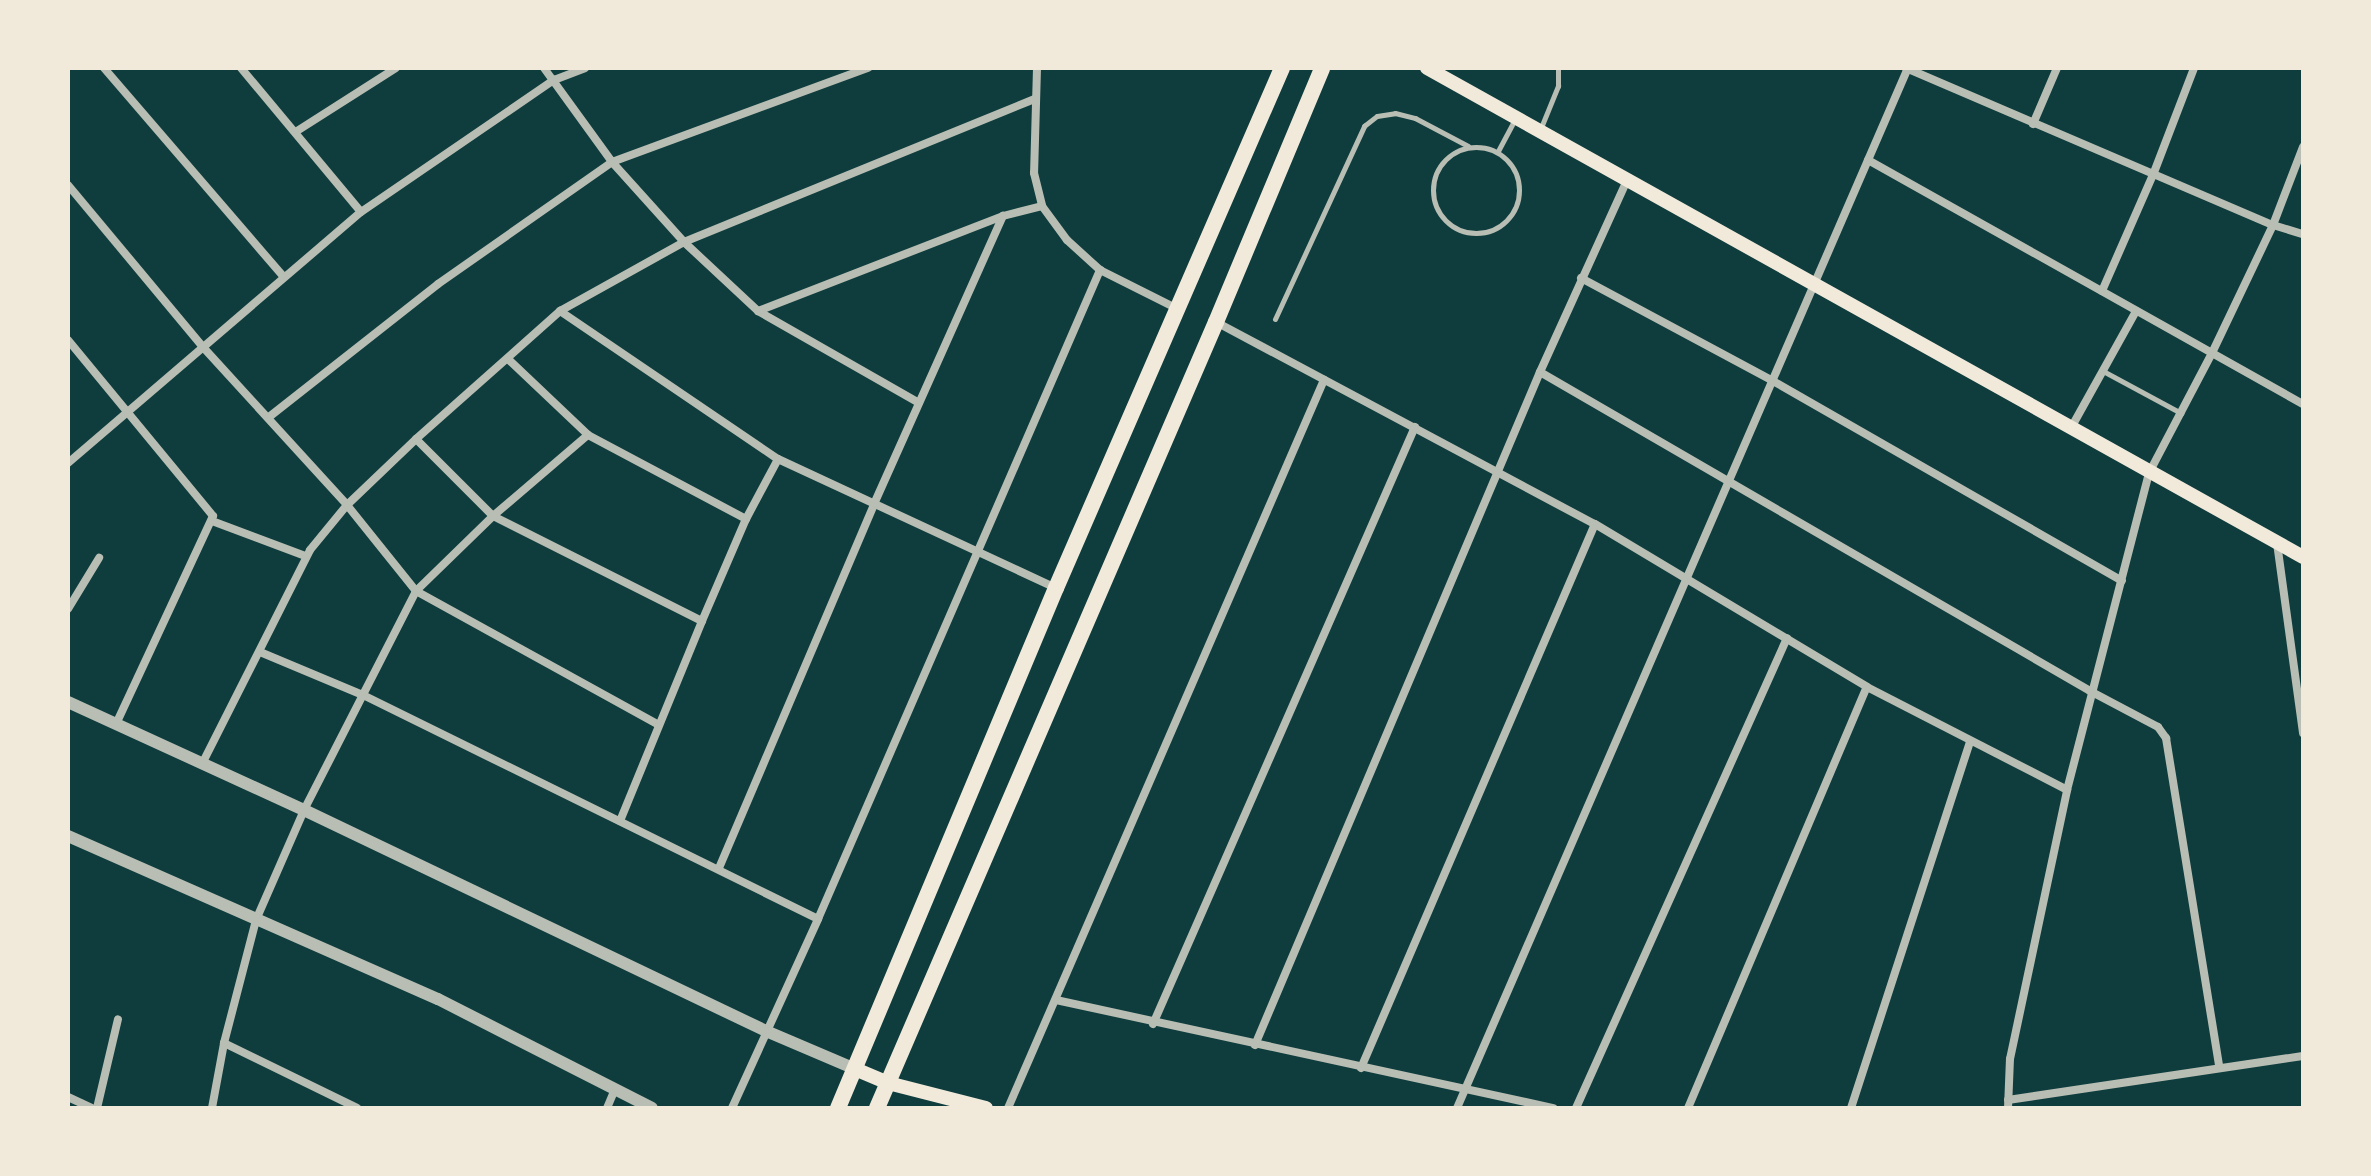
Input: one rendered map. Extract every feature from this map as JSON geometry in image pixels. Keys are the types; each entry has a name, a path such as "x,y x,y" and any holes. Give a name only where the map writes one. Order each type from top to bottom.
{"main road":[{"path":"838,1108 1056,588 1282,68"},
{"path":"877,1108 1216,322 1322,68"},
{"path":"1427,68 2303,557"},
{"path":"855,1069 888,1083 986,1108"}],"street":[{"path":"104,68 283,276"},
{"path":"241,68 297,131 361,212"},
{"path":"297,131 396,68"},
{"path":"544,68 612,162 684,242 758,311 919,403"},
{"path":"68,463 361,212 554,80 585,68"},
{"path":"269,417 438,284 612,162 868,68"},
{"path":"1037,68 1034,173 1042,206 1067,240 1100,270 1179,309"},
{"path":"1457,1108 1907,68 2153,175 2273,225 2303,234"},
{"path":"2033,124 2057,68"},
{"path":"2102,291 2153,175 2194,68"},
{"path":"203,762 305,556 347,505 560,311 684,242 1034,99"},
{"path":"2303,147 2273,225 2212,353 2149,473 2090,691 2067,790 2010,1059 2008,1104 2219,1067 2303,1056"},
{"path":"1868,160 2303,404"},
{"path":"1255,1045 1540,372 1627,180"},
{"path":"68,185 202,346 347,505 416,591 659,725"},
{"path":"758,311 1003,216 1042,206"},
{"path":"719,868 874,504 1003,216"},
{"path":"732,1108 818,919 976,549 1100,270"},
{"path":"1581,278 1773,381 2122,581"},
{"path":"560,311 778,459 1056,588"},
{"path":"2071,429 2136,311"},
{"path":"1216,322 1595,524 1867,687 2067,790"},
{"path":"68,340 210,510 212,521 116,724"},
{"path":"508,359 588,435 746,519"},
{"path":"1540,372 2090,691 2158,727 2166,738 2219,1067"},
{"path":"1008,1108 1324,380"},
{"path":"1153,1024 1415,427"},
{"path":"212,1108 224,1043 256,920 304,810 416,591 493,516 588,435"},
{"path":"416,439 493,516 702,621"},
{"path":"620,821 746,519 778,459"},
{"path":"212,521 305,556"},
{"path":"1361,1068 1595,524"},
{"path":"2277,542 2303,733"},
{"path":"68,609 99,558"},
{"path":"1576,1108 1787,638"},
{"path":"260,652 363,695 818,919"},
{"path":"1688,1108 1867,687"},
{"path":"68,702 203,762 766,1031 855,1069"},
{"path":"1851,1108 1970,741"},
{"path":"68,836 438,999 652,1108"},
{"path":"1056,1000 1153,1024 1553,1108"},
{"path":"68,1097 95,1108 118,1019"},
{"path":"224,1043 357,1108"},
{"path":"607,1108 615,1089"}],"lane":[{"path":"1539,131 1558,86 1558,68"},
{"path":"1275,319 1364,126 1377,116 1395,113 1415,118 1468,146 1498,151 1518,175 1517,205 1498,229 1468,234 1441,219 1431,190 1441,161 1468,146"},
{"path":"1498,151 1515,118"},
{"path":"2103,371 2181,413"}]}
